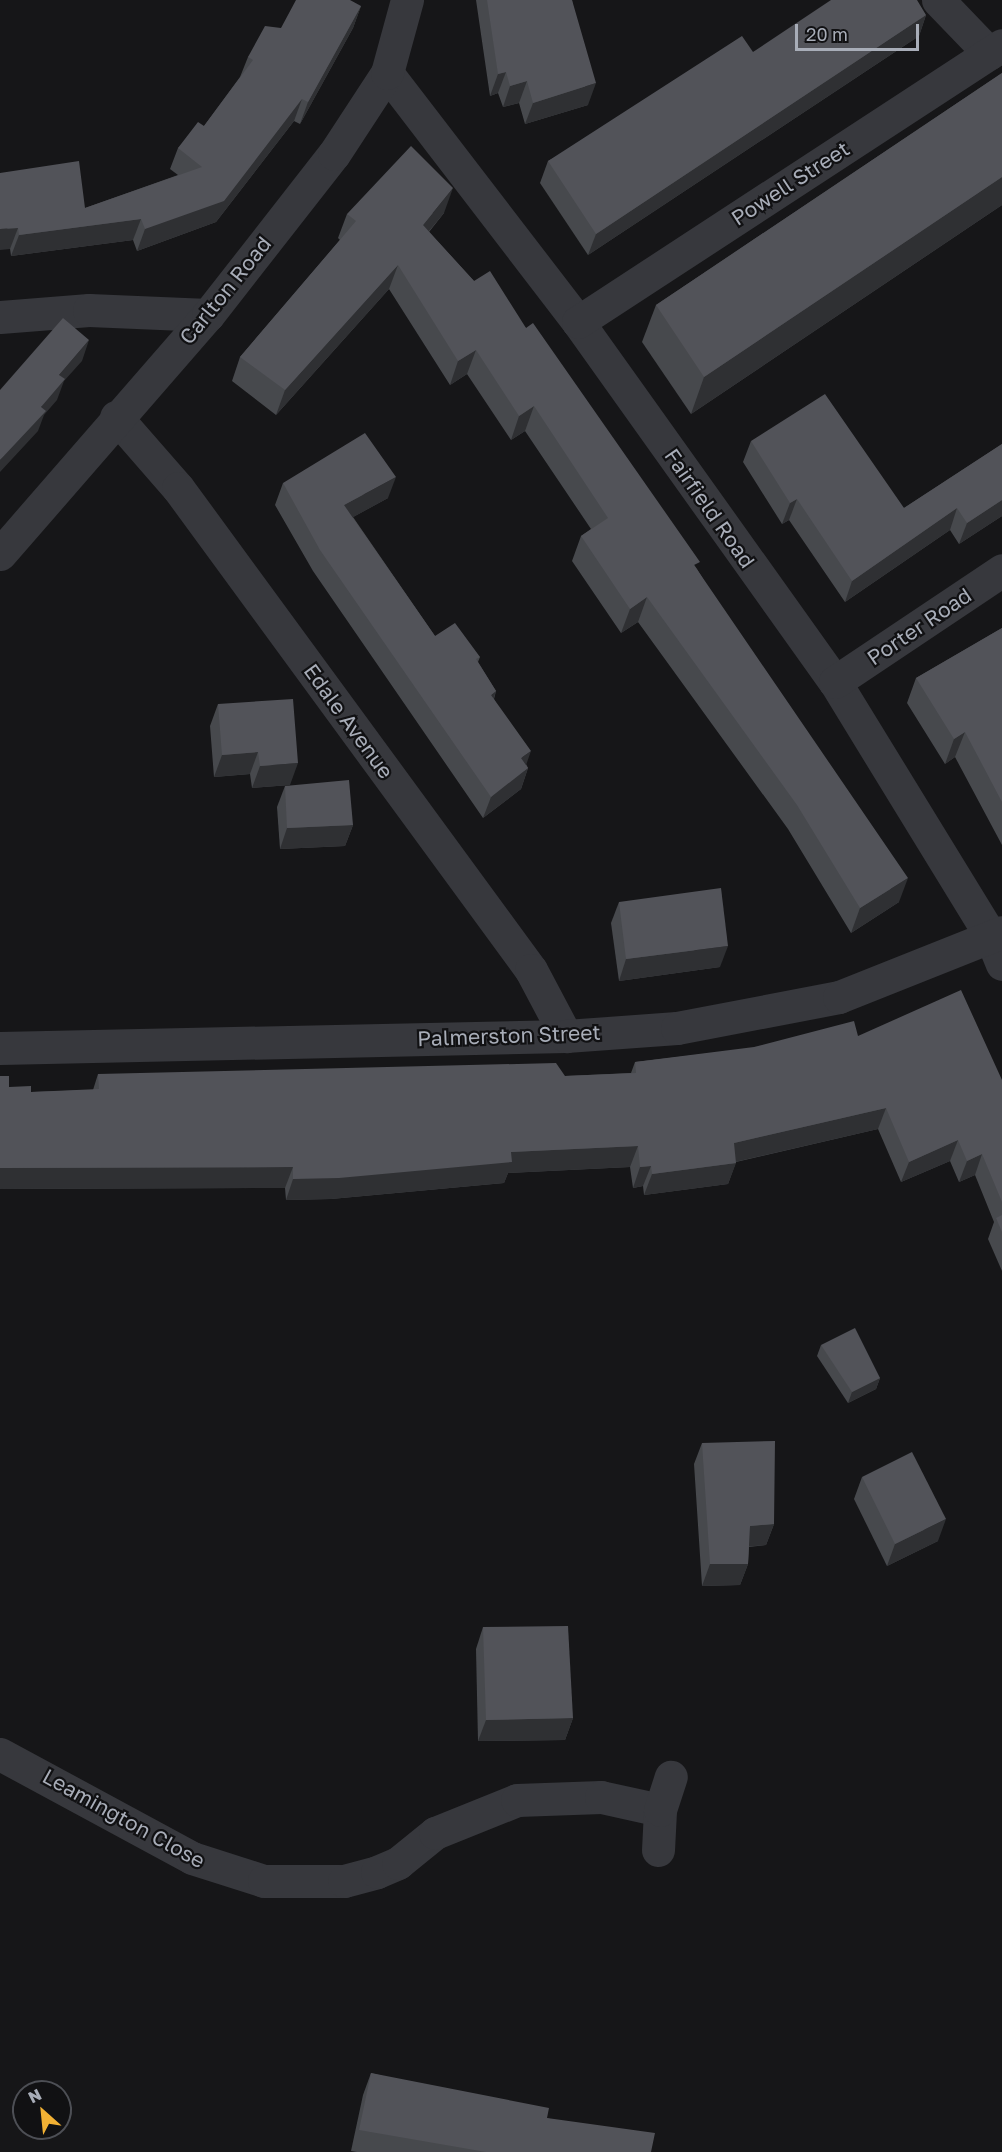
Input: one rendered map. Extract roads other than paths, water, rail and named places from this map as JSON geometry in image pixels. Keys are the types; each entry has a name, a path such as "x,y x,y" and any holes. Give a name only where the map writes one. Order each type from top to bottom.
{"street":[{"name":"Carlton Road","path":"0,554 116,417 208,315 334,154 387,73 407,0"},
{"path":"938,0 995,49"},
{"name":"Powell Street","path":"578,322 995,49"},
{"name":"Fairfield Road","path":"387,73 578,322 835,682 998,944"},
{"path":"0,317 89,310 208,315"},
{"name":"Edale Avenue","path":"116,417 178,488 517,951 566,1036"},
{"name":"Porter Road","path":"835,682 1002,570"},
{"name":"Palmerston Street","path":"0,1048 566,1036 677,1028 784,1011 839,997 998,944"},
{"name":"Leamington Close","path":"0,1754 192,1858 264,1881 344,1881 377,1872 399,1863 435,1833 517,1800 601,1797 660,1810"},
{"path":"658,1850 660,1810 671,1777"}]}
